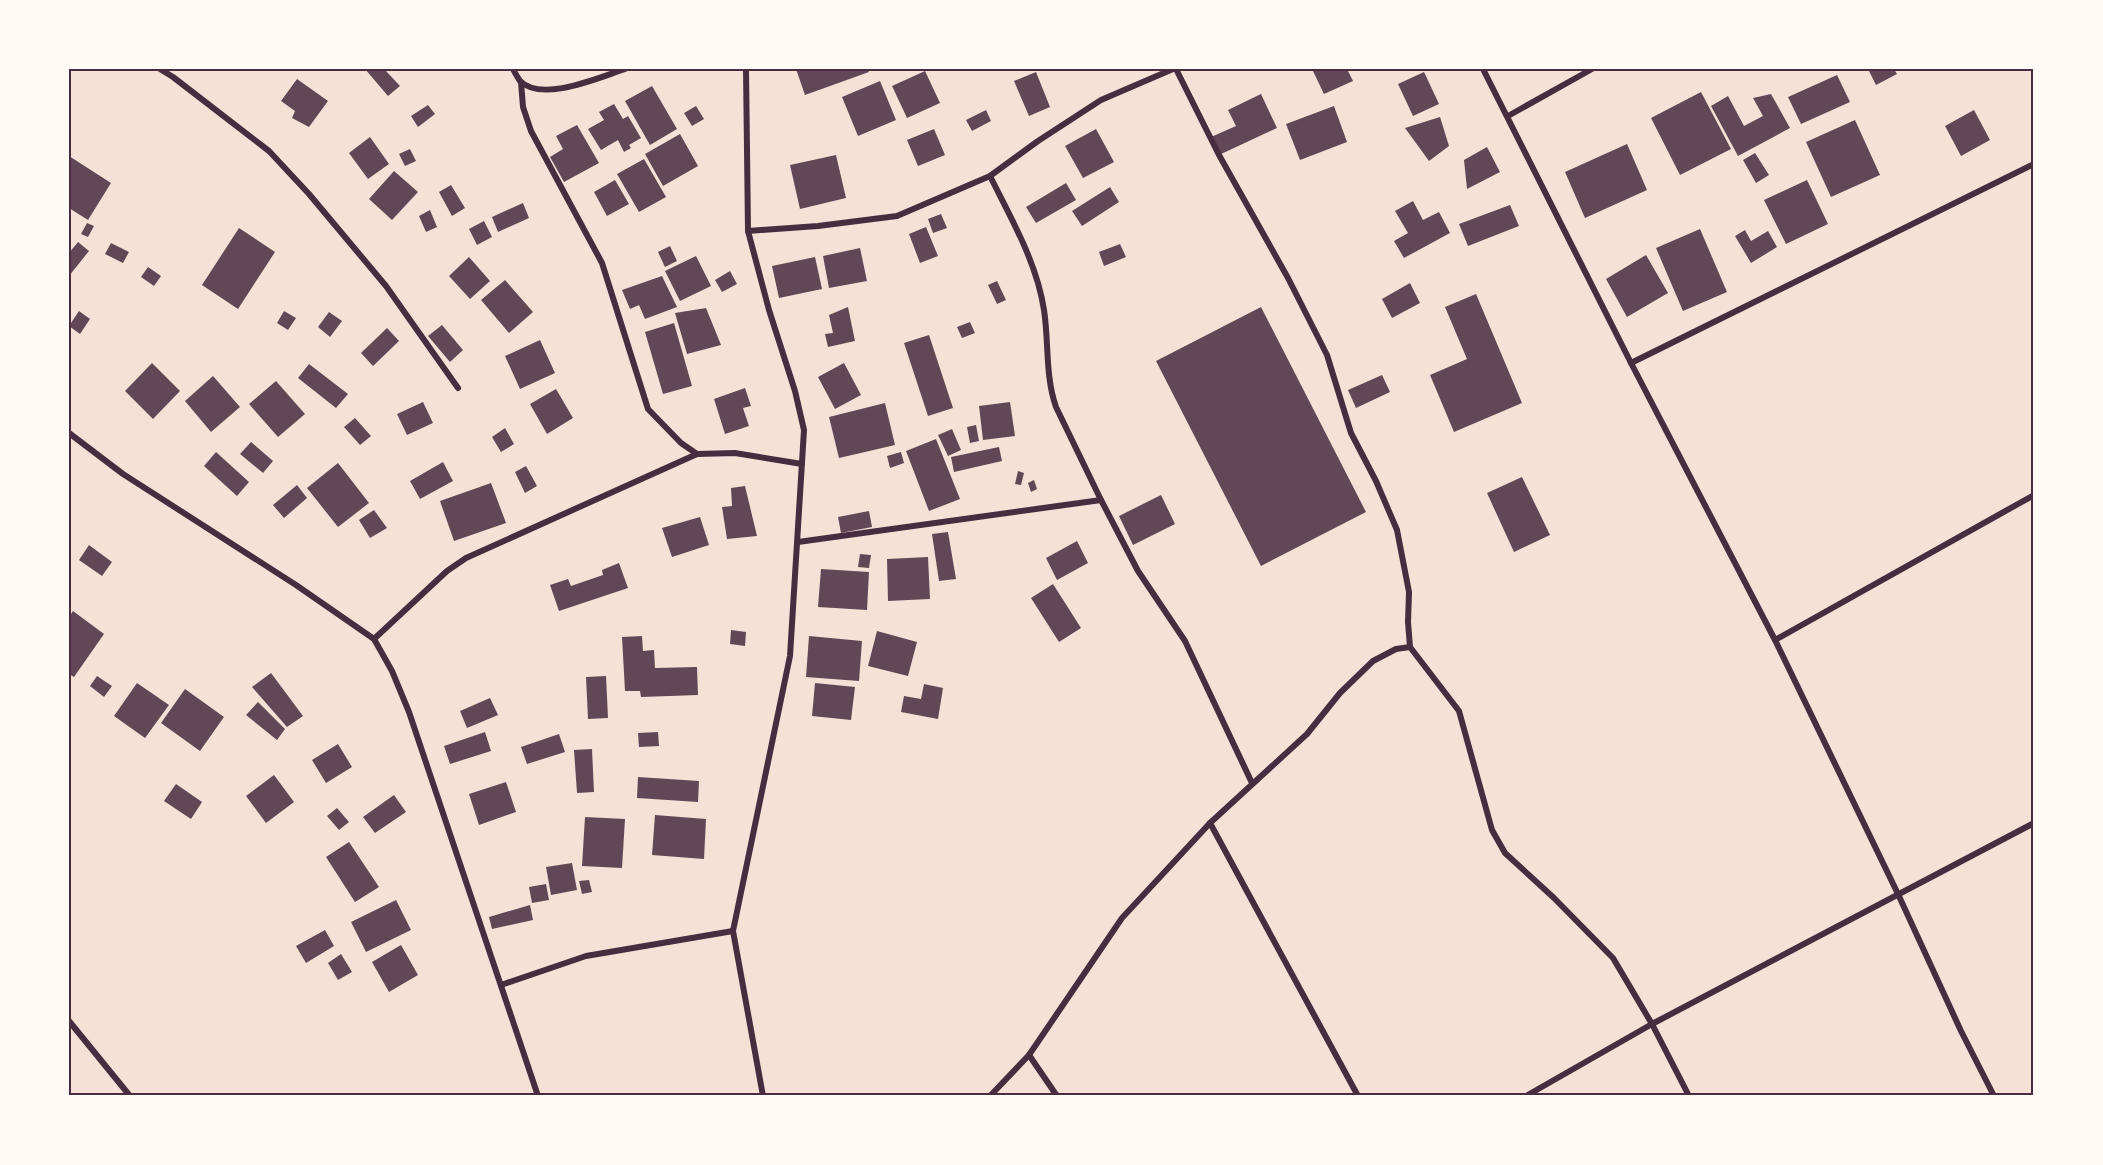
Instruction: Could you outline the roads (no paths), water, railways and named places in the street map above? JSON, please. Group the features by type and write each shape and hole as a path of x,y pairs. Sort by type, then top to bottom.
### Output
{"street":[{"path":"160,69 269,151 285,168 386,286 459,388"},
{"path":"513,69 521,82 523,107 531,131 602,262 648,409 681,443 697,454"},
{"path":"521,82 535,89 550,90 579,84 625,69"},
{"path":"746,69 748,231 769,310 795,391 804,430 790,656 733,931 763,1096"},
{"path":"748,231 818,226 897,216 990,176 1101,100 1175,69 1288,278 1327,356 1351,433 1376,481 1397,530 1409,592 1410,647 1459,711 1492,830 1505,853 1554,898 1613,958 1652,1024 1689,1096"},
{"path":"1482,69 1775,640 1994,1096"},
{"path":"1508,116 1592,69"},
{"path":"1631,363 2034,164"},
{"path":"990,176 1016,229 1036,278 1044,310 1050,392 1056,407 1138,571 1185,641 1251,783"},
{"path":"69,433 123,474 296,585 374,639 392,671 410,712 538,1096"},
{"path":"374,639 447,571 466,558 697,454 735,453 802,464"},
{"path":"1775,640 2034,495"},
{"path":"798,542 1101,500"},
{"path":"990,1096 1029,1055 1122,918 1210,823 1307,734 1340,693 1373,661 1396,649 1410,647"},
{"path":"1210,823 1358,1096"},
{"path":"1526,1096 1652,1024 2034,823"},
{"path":"501,984 586,956 733,931"},
{"path":"69,1021 130,1096"},
{"path":"1029,1055 1057,1096"}]}
